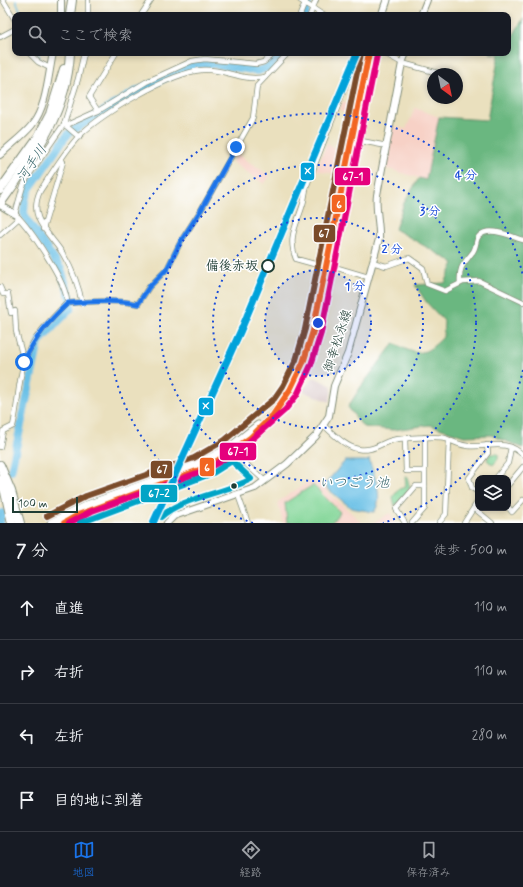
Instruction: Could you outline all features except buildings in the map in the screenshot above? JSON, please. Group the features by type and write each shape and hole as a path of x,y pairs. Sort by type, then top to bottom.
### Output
{"highway":[{"path":"72,12 73,0"},
{"path":"0,190 38,137 50,114 57,97 65,56"},
{"path":"0,204 45,137 61,105 67,81 70,56"},
{"path":"0,465 13,497 20,523"},
{"path":"0,480 5,492 12,523"}],"main road":[{"path":"61,0 61,12"},
{"path":"383,12 387,0"},
{"path":"422,12 427,0"},
{"path":"0,155 32,125 39,113 47,88 52,56"},
{"path":"64,523 78,515 210,466 232,448 260,429 273,415 290,390 303,362 313,331 368,56"},
{"name":"御幸松永線","path":"167,523 174,516 184,511 238,495 265,481 310,444 329,416 334,386 348,353 379,239 379,222 376,208 402,62 405,56"},
{"path":"0,204 17,216"},
{"path":"51,523 89,504 188,468 232,448"}],"street":[{"path":"3,0 12,15"},
{"path":"88,0 88,12"},
{"path":"143,12 151,0"},
{"path":"311,12 316,0"},
{"path":"301,12 304,2 319,12"},
{"path":"0,36 12,31"},
{"path":"32,56 38,62 50,68"},
{"path":"0,235 17,216 23,186 27,178 64,124 83,56"},
{"path":"98,111 89,97 114,56"},
{"path":"64,124 69,124 98,111 146,82 192,61 205,58 256,64 264,62 271,56"},
{"path":"0,447 2,430 13,426 24,362 32,346 48,322 68,303 109,300 138,304 149,287 166,271 253,118 257,86 281,63 286,56"},
{"path":"359,56 353,67 307,185 303,204 294,228 291,248 296,260 325,268 331,266 368,277"},
{"path":"390,56 402,62 427,70"},
{"path":"80,303 76,282 63,255 38,220 37,198 78,136 133,98 152,87 188,73 213,69 254,79 265,77"},
{"path":"64,124 78,136"},
{"path":"351,139 387,146"},
{"path":"44,229 65,154"},
{"path":"17,216 50,263 68,296 68,303"},
{"path":"460,283 460,268 477,247 477,238 480,235 491,232 523,240"},
{"path":"372,262 386,266 409,258 423,268 427,284 434,288 445,291 460,283 479,281 523,302"},
{"path":"0,286 3,294 8,294 12,313 15,311 16,331 24,362"},
{"path":"323,425 346,444 356,449 365,450 375,448 394,439 425,437 444,438 460,445 475,447 497,443 511,447 523,455"},
{"path":"412,523 425,508 425,437"},
{"path":"405,439 406,471 425,471"},
{"path":"439,523 446,514 448,440"},
{"path":"475,490 472,488 469,478 488,453 487,445"},
{"path":"498,475 508,463 511,447"},
{"path":"232,448 265,481"},
{"path":"511,481 523,467"},
{"path":"405,523 396,509 416,486 425,486"},
{"path":"238,495 248,523"},
{"path":"511,511 512,512 523,500"},
{"path":"464,523 474,508 492,523"}],"shaded area":[{"path":"362,56 365,56 358,83 352,78"},
{"path":"343,101 354,109 352,119 339,110"},
{"path":"415,108 439,117 426,180 385,168 392,126 406,129"},
{"path":"327,143 344,154 340,175 316,170"},
{"path":"237,154 270,176 264,184 232,162"},
{"path":"342,205 354,209 337,237 335,236"},
{"path":"314,377 332,386 330,402 302,391"},
{"path":"308,482 321,484 334,499 335,498 362,523 283,523 278,502"},
{"path":"390,513 395,523 373,523 380,519"}],"green space":[{"path":"523,19 523,448 491,435 464,436 430,425 393,430 363,427 348,407 360,388 394,343 409,350 420,352 431,348 443,337 444,321 427,303 415,285 445,283 454,263 395,229 404,203 419,178 426,180 439,117 487,120 499,56 511,56 511,39"},
{"path":"490,454 498,454 498,459 493,465 487,460"},
{"path":"405,477 407,477 410,488 395,506 393,497 399,489 406,487"},
{"path":"313,485 340,512 331,523 287,523 285,503"}],"water":[{"name":"いつごう池","path":"369,459 378,493 377,506 374,512 351,508 328,489 325,484 345,461 368,461"}],"waterway":[{"path":"16,0 21,12"},
{"name":"河手川","path":"306,12 309,0"},
{"name":"河手川","path":"11,471 39,342 71,308 70,297 61,269 28,222 24,213 25,199 30,188 70,132 135,92 195,64 215,64 258,71 269,67 281,56"},
{"name":"河手川","path":"0,523 2,513"}],"transit line":[{"name":"X","path":"153,523 241,330 356,56"},
{"name":"67","path":"47,516 86,496 194,458 225,440 274,399 283,386 296,360 305,329 360,56"},
{"name":"6","path":"64,523 78,515 210,466 250,438 273,415 290,390 303,363 313,331 368,56"},
{"name":"67-1","path":"69,523 92,511 200,472 235,454 285,410 297,395 311,365 321,333 377,56"},
{"name":"67-2","path":"80,523 213,473 232,461 251,479 241,484 191,500 169,510 161,517"}],"place":[{"name":"備後赤坂","path":"268,266"}],"route":[{"path":"24,362 32,346 48,322 68,303 82,304 109,300 138,304 149,287 156,282 167,269 181,241 201,210 236,147"}]}
